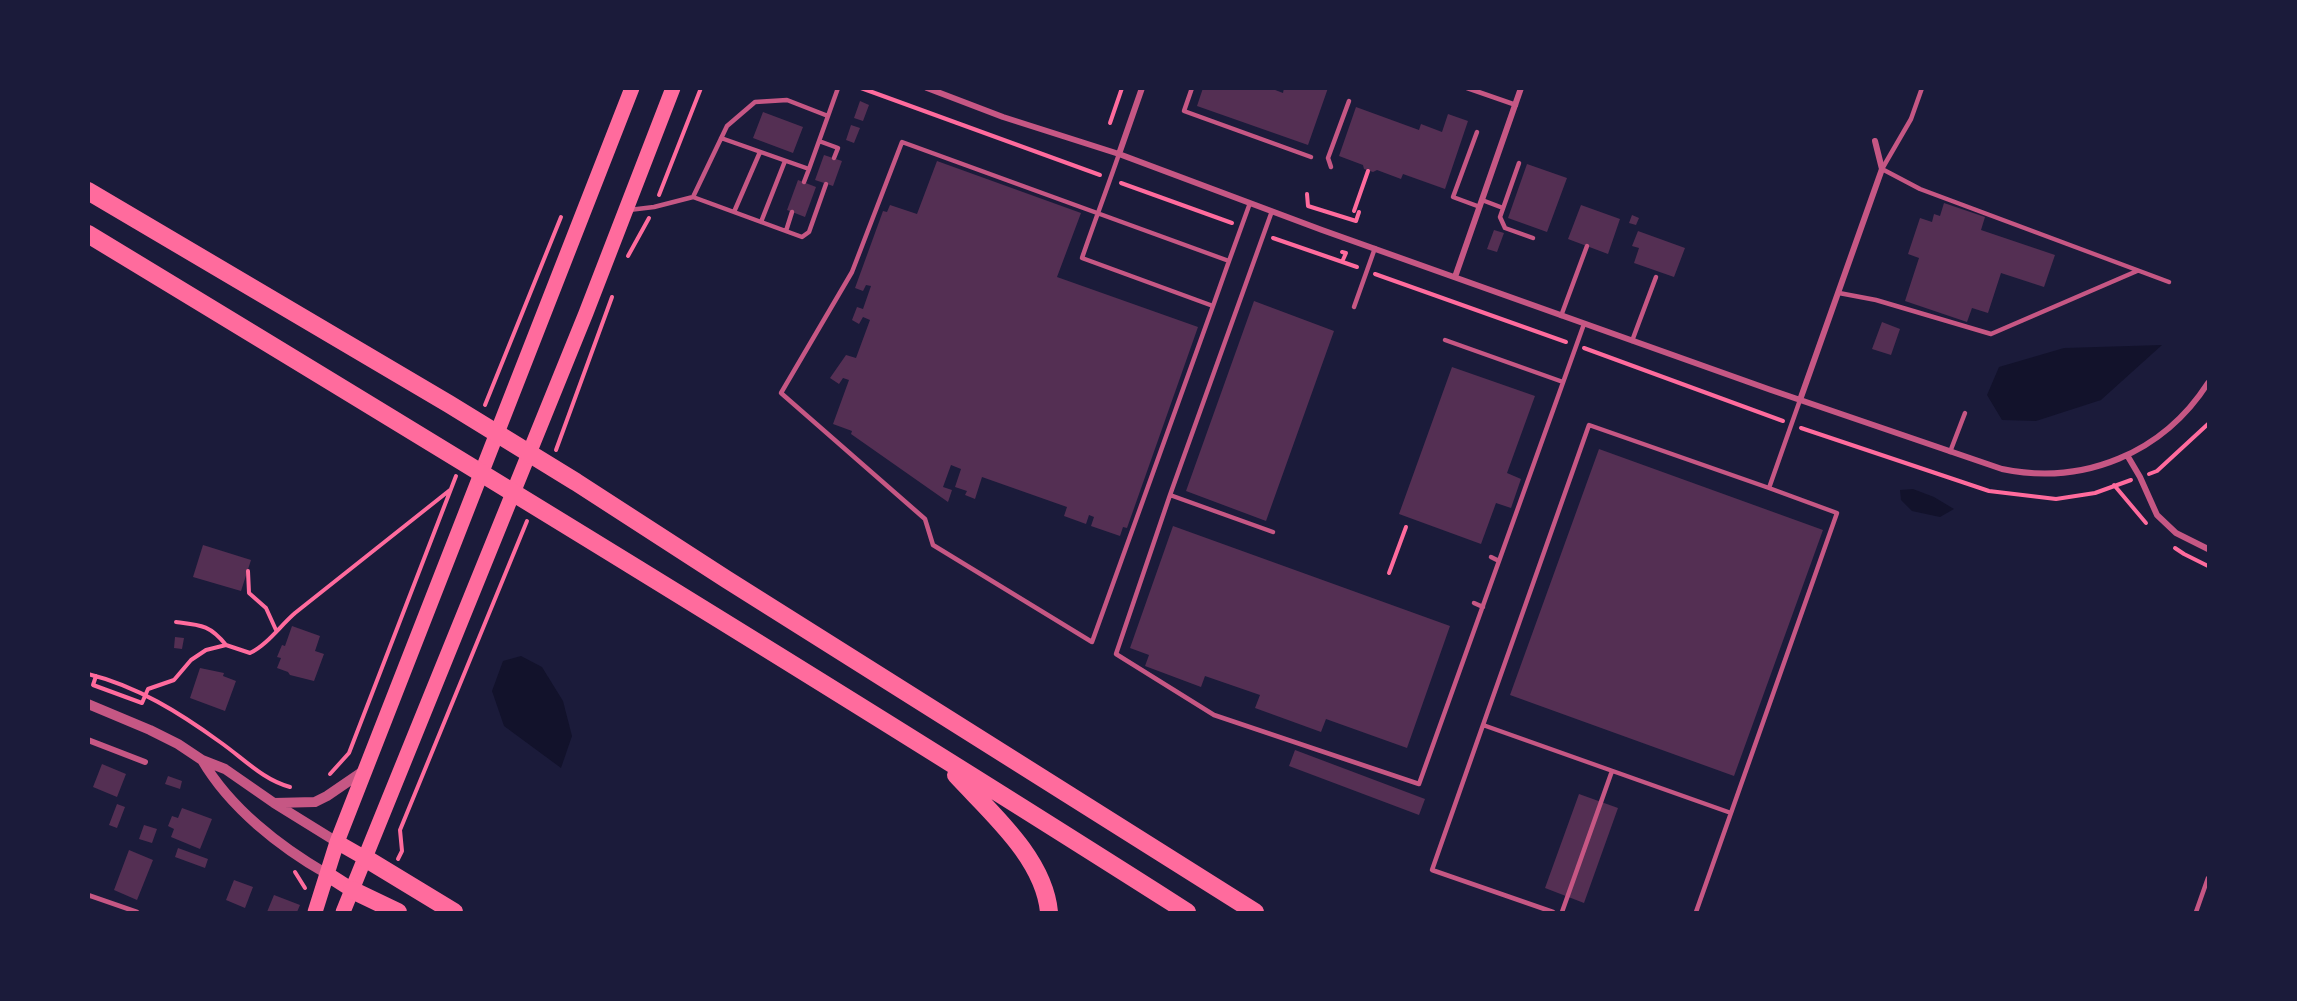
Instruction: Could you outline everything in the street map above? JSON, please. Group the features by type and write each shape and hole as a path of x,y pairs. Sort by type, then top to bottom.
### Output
{"highway":[{"path":"88,191 449,404 576,482 1255,912"},
{"path":"88,234 561,521 1187,912"},
{"path":"941,758 1018,840 1036,871 1049,912"},
{"path":"365,858 454,912"},
{"path":"352,890 398,912"}],"main road":[{"path":"315,912 365,770 632,88"},
{"path":"343,912 459,629 673,88"},
{"path":"338,842 365,858"},
{"path":"327,874 352,890"}],"street":[{"path":"927,88 1003,117 1119,154 1272,212 1561,316 2002,470 2046,475 2091,469 2127,455 2159,436 2183,416 2208,382"},
{"path":"1119,154 1142,88"},
{"path":"1455,277 1521,88"},
{"path":"1800,400 1882,169 1875,141"},
{"path":"2127,455 2140,477 2157,516 2176,533 2208,549"},
{"path":"88,704 150,730 178,744 202,760 225,769 274,803 338,842"},
{"path":"88,740 145,762"},
{"path":"202,760 214,781 255,822 293,854 327,874"},
{"path":"274,803 315,802 365,770"}],"lane":[{"path":"804,182 838,88"},
{"path":"1192,88 1184,111 1311,157"},
{"path":"1467,88 1516,105"},
{"path":"1922,88 1911,119 1882,169 1920,189 2169,282"},
{"path":"693,197 727,126 755,102 787,100 828,116"},
{"path":"1331,167 1329,158 1348,101"},
{"path":"1477,132 1453,198 1503,208"},
{"path":"721,138 808,169"},
{"path":"819,141 838,148 834,158"},
{"path":"1229,261 902,142 852,272 781,393 926,519 933,545 1092,642 1250,203"},
{"path":"734,212 760,152"},
{"path":"1119,154 1082,258 1213,306"},
{"path":"761,222 785,161"},
{"path":"1520,163 1500,217 1505,228 1533,238"},
{"path":"626,210 654,207 693,197 802,237 809,232 826,184"},
{"path":"786,231 792,212"},
{"path":"1272,212 1170,495 1116,654 1214,715 1419,784 1584,324"},
{"path":"1561,316 1587,246"},
{"path":"1354,307 1375,248"},
{"path":"1839,293 1876,300 1991,334 2137,271"},
{"path":"1632,340 1656,277"},
{"path":"1445,340 1563,382"},
{"path":"1769,488 1800,400"},
{"path":"1950,453 1965,412"},
{"path":"1553,912 1432,870 1589,425 1837,513 1695,912"},
{"path":"1170,495 1273,532"},
{"path":"1491,557 1499,561"},
{"path":"1474,603 1483,607"},
{"path":"1483,725 1731,813"},
{"path":"1562,912 1612,771"},
{"path":"2196,912 2208,878"},
{"path":"88,895 137,912"}],"path":[{"path":"861,88 1242,226"},
{"path":"1110,123 1122,88"},
{"path":"1306,194 1308,206 1356,221 1356,212 1368,171"},
{"path":"1263,235 1296,243 1342,262 1791,424 1989,492 2056,499 2095,493 2114,485"},
{"path":"1336,250 1346,253 1342,262"},
{"path":"2174,455 2208,424"},
{"path":"176,622 204,625 217,634 226,645 250,653 262,647 276,630 451,490"},
{"path":"1389,573 1406,527"},
{"path":"248,571 249,593 266,608 276,630"},
{"path":"96,676 93,684 142,703 148,689 174,680 197,655 226,645"},
{"path":"88,674 145,695 208,733 267,778 291,787"},
{"path":"295,873 305,890"}],"shaded area":[{"path":"2162,345 2101,400 2036,421 2002,420 1987,395 1999,367 2064,348"},
{"path":"1913,489 1934,497 1954,509 1940,517 1912,511 1901,500 1900,490"},
{"path":"521,656 542,667 563,701 572,736 561,768 504,726 492,691 503,661"}],"building":[{"path":"1203,88 1270,88 1283,93 1284,88 1328,88 1308,145 1197,106"},
{"path":"860,101 869,105 863,121 854,118"},
{"path":"1356,107 1419,130 1421,124 1442,132 1448,114 1468,121 1445,189 1403,174 1401,179 1377,170 1373,172 1364,169 1363,165 1339,156"},
{"path":"763,112 803,127 793,153 753,138"},
{"path":"851,125 860,128 854,143 846,140"},
{"path":"824,155 842,161 833,186 815,180"},
{"path":"937,161 1081,213 1057,277 1198,327 1127,528 1123,527 1120,536 1091,526 1094,517 1089,515 1086,524 1064,516 1067,507 982,477 975,499 965,495 967,491 955,487 961,469 951,465 943,487 952,490 948,502 851,434 852,431 833,424 849,380 843,378 839,384 830,378 846,355 856,358 870,320 863,317 859,324 852,320 857,307 863,309 871,286 866,285 863,291 855,288 883,211 887,212 890,205 917,214"},
{"path":"1527,164 1567,178 1547,232 1508,218"},
{"path":"798,180 816,187 805,217 787,210"},
{"path":"1944,203 1985,217 1981,230 2055,255 2044,287 2001,273 1988,313 1972,308 1967,322 1905,301 1919,258 1908,254 1920,218 1932,222 1934,214 1940,216"},
{"path":"1581,205 1620,219 1608,254 1568,239"},
{"path":"1632,215 1639,218 1636,225 1629,223"},
{"path":"1494,230 1504,233 1497,252 1487,249"},
{"path":"1638,231 1685,248 1674,277 1634,263 1639,248 1632,246"},
{"path":"1254,301 1334,331 1266,521 1186,491"},
{"path":"1882,322 1900,329 1891,355 1872,349"},
{"path":"1452,367 1535,396 1507,473 1521,479 1511,508 1496,503 1481,544 1399,514"},
{"path":"1599,449 1823,530 1734,776 1510,695"},
{"path":"1173,526 1450,626 1407,748 1326,719 1321,732 1255,708 1260,695 1205,676 1201,687 1145,666 1149,655 1130,648"},
{"path":"203,545 251,560 241,591 193,577"},
{"path":"292,626 320,636 315,651 324,654 314,681 290,675 277,668 281,658 277,657 282,645 285,646"},
{"path":"175,637 184,638 182,649 174,648"},
{"path":"200,668 224,673 223,676 236,681 225,711 190,698"},
{"path":"1295,750 1425,799 1419,815 1289,766"},
{"path":"102,764 126,774 117,797 93,787"},
{"path":"168,776 182,781 180,789 165,784"},
{"path":"1579,794 1618,808 1584,903 1545,888"},
{"path":"117,804 125,807 117,828 109,825"},
{"path":"182,808 212,819 200,849 171,837 174,829 168,826 172,816 178,818"},
{"path":"144,825 157,829 152,843 139,839"},
{"path":"178,848 208,859 205,868 175,857"},
{"path":"129,850 153,860 137,900 114,890"},
{"path":"234,880 253,887 245,908 226,900"},
{"path":"274,895 300,905 297,912 267,912"}]}
